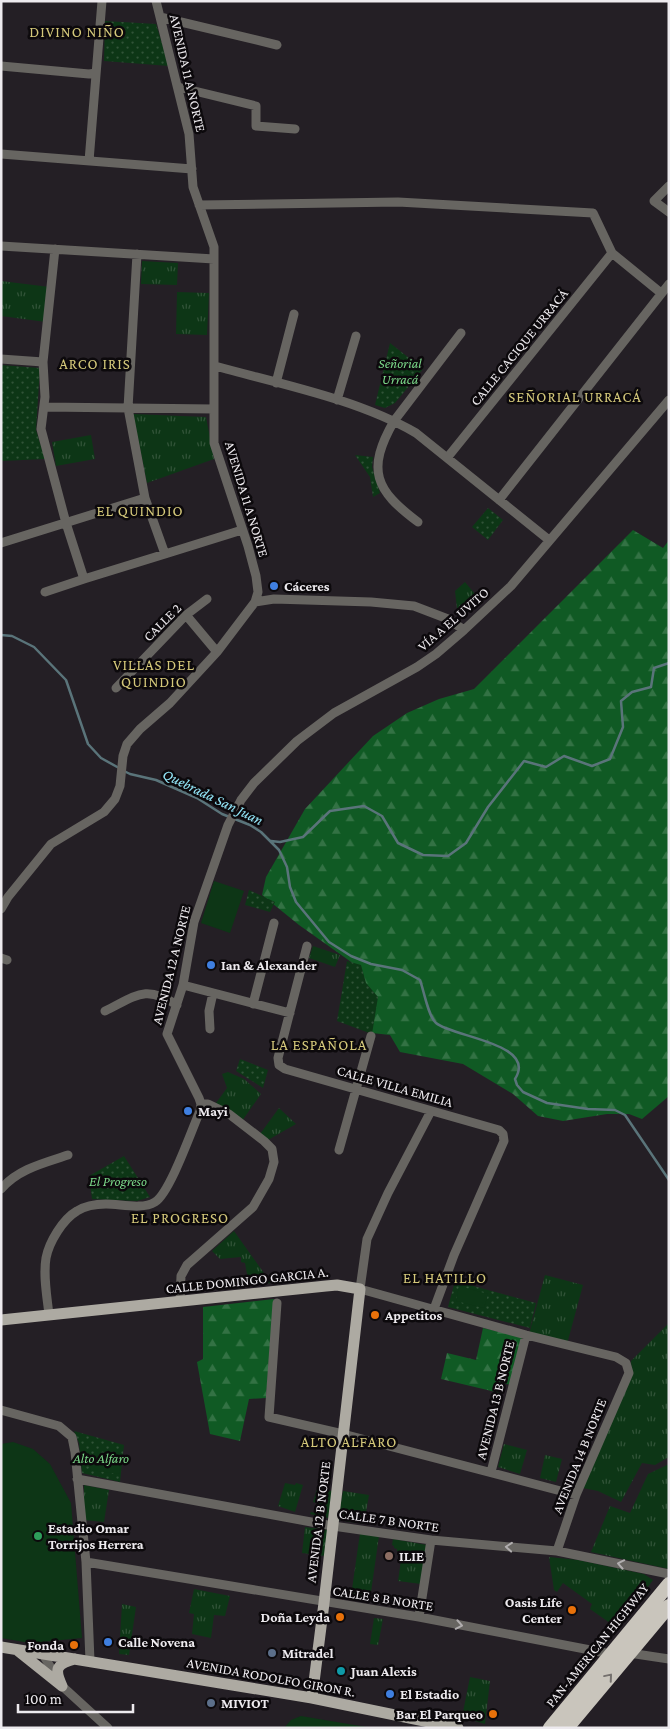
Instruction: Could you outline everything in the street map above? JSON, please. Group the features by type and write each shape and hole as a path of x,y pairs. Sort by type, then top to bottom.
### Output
{"highway":[{"name":"PAN-AMERICAN HIGHWAY","path":"550,1728 669,1584"},
{"path":"611,1654 624,1649 661,1606 669,1600"},
{"name":"PAN-AMERICAN HIGHWAY","path":"567,1728 669,1606"},
{"path":"559,1728 589,1691 598,1670"}],"main road":[{"name":"CALLE DOMINGO GARCIA A.","path":"1,1320 337,1285 360,1289"},
{"name":"AVENIDA 12 B NORTE","path":"312,1698 360,1289"},
{"path":"1,1646 16,1649 62,1686"},
{"name":"AVENIDA RODOLFO GIRON R.","path":"16,1649 312,1698 458,1728"},
{"path":"62,1686 57,1674 58,1669 64,1663 78,1658"}],"street":[{"path":"89,161 102,1"},
{"name":"AVENIDA 11 A NORTE","path":"156,1 189,134 193,187 214,247 214,443 256,576 258,592 255,602"},
{"path":"160,17 277,45"},
{"path":"1,66 89,74 96,73"},
{"path":"178,87 256,106 256,126 295,129"},
{"path":"1,154 192,169"},
{"path":"669,186 654,201 669,212"},
{"path":"199,205 398,202 593,212 612,253 661,293"},
{"path":"1,246 214,259"},
{"path":"55,249 43,362 45,398 41,429 66,523 84,579"},
{"name":"CALLE CACIQUE URRACÁ","path":"448,458 612,253"},
{"path":"137,254 128,408 145,498 165,554"},
{"path":"499,500 669,284"},
{"path":"276,383 294,314"},
{"path":"418,522 399,508 384,490 376,466 387,434 394,421 461,333"},
{"path":"338,400 356,336"},
{"path":"1,359 43,362"},
{"path":"215,366 338,400 394,421 416,433 550,540"},
{"name":"VÍA A EL UVITO","path":"228,825 241,800 254,783 297,741 334,713 427,660 464,630 511,586 669,400"},
{"path":"44,406 214,409"},
{"path":"1,543 145,498"},
{"path":"45,592 242,530"},
{"name":"CALLE 2","path":"116,688 186,615 207,599"},
{"path":"1,909 8,897 51,844 104,812 115,799 120,786 123,756 127,744 140,729 170,704 217,652 255,602 274,599 371,602 414,606 448,619 464,630"},
{"path":"186,615 217,652"},
{"name":"AVENIDA 12 A NORTE","path":"201,1104 167,1034 183,985 194,922 228,825"},
{"path":"253,1004 274,923"},
{"path":"183,985 290,1013 306,946"},
{"path":"105,1011 143,993 164,997 177,1005"},
{"path":"210,1029 209,1011 213,993"},
{"name":"CALLE VILLA EMILIA","path":"290,1013 278,1058 279,1065 285,1069 499,1130 503,1134 504,1141 468,1221 434,1310"},
{"path":"339,1150 371,1036"},
{"path":"49,1315 46,1257 52,1242 68,1218 77,1210 90,1206 106,1204 136,1206 156,1202 167,1188 201,1104 208,1104 229,1114 264,1141 272,1149 274,1162 269,1179 253,1208 187,1265 182,1276 180,1302"},
{"path":"360,1289 367,1239 388,1193 431,1111"},
{"path":"1,1189 9,1180 34,1166 68,1156"},
{"name":"CALLE DOMINGO GARCIA A.","path":"360,1289 526,1335 616,1357 626,1364 629,1373"},
{"path":"277,1303 269,1417 343,1434 576,1494"},
{"name":"AVENIDA 13 B NORTE","path":"491,1472 526,1335"},
{"name":"AVENIDA 14 B NORTE","path":"557,1551 576,1494 629,1373"},
{"path":"1,1410 59,1426 72,1437 86,1562 90,1661"},
{"name":"CALLE 7 B NORTE","path":"77,1479 333,1526 430,1540 557,1551 669,1574"},
{"path":"419,1617 430,1540"},
{"name":"CALLE 8 B NORTE","path":"86,1562 324,1603 419,1617 611,1654"},
{"path":"586,1650 597,1659 598,1670"},
{"path":"42,1653 62,1686 108,1728"},
{"path":"629,1653 669,1659"}],"green space":[{"path":"105,21 156,24 169,66 104,61"},
{"path":"142,261 178,263 177,285 141,284"},
{"path":"1,281 50,287 46,322 1,316"},
{"path":"177,292 209,293 207,335 176,334"},
{"name":"Señorial Urracá","path":"390,343 423,369 395,403 385,408 375,405"},
{"path":"1,365 40,368 36,430 45,459 1,461"},
{"path":"133,414 206,417 214,459 147,483"},
{"path":"91,435 95,459 56,466 52,442"},
{"path":"355,455 373,457 372,467 380,493 373,497 370,477"},
{"path":"488,508 503,520 488,540 472,527"},
{"path":"633,530 663,548 669,540 669,1096 642,1119 629,1114 607,1114 563,1121 538,1116 513,1094 463,1064 400,1052 390,1035 372,1033 354,964 299,925 262,895 266,877 305,809 373,736 407,713 439,699 474,689"},
{"path":"465,582 480,600 465,615 458,617 455,591"},
{"path":"214,881 244,891 230,933 201,923"},
{"path":"249,890 275,902 270,912 245,905"},
{"path":"313,946 340,955 335,967 309,958"},
{"path":"347,961 361,965 366,983 378,997 372,1034 337,1021"},
{"name":"LA ESPAÑOLA","path":"240,1059 268,1070 263,1088 236,1071"},
{"path":"228,1072 244,1079 261,1094 242,1121 216,1103 227,1088 222,1074"},
{"path":"279,1108 296,1124 268,1140 260,1134"},
{"name":"El Progreso","path":"124,1156 150,1197 137,1201 92,1199 89,1176"},
{"path":"234,1231 271,1283 249,1285 245,1263 241,1262 241,1257 220,1259 212,1251"},
{"path":"545,1275 583,1285 567,1344 529,1334"},
{"name":"EL HATILLO","path":"455,1281 536,1303 530,1328 448,1307"},
{"path":"459,1286 488,1294 484,1308 456,1301"},
{"path":"274,1299 266,1398 249,1399 240,1441 210,1434 197,1362 203,1359 203,1307"},
{"path":"669,1323 669,1457 655,1465 642,1463 621,1502 598,1491 583,1488 632,1374 631,1361"},
{"path":"483,1328 522,1337 511,1385 503,1383 500,1393 441,1379 447,1353 476,1360"},
{"name":"Alto Alfaro","path":"74,1431 124,1445 120,1482 82,1473 79,1443"},
{"name":"Estadio Omar Torrijos Herrera","path":"13,1442 33,1449 50,1464 71,1503 82,1638 30,1643 1,1638 1,1444"},
{"path":"504,1444 527,1450 520,1474 498,1467"},
{"path":"92,1455 121,1459 119,1474 90,1470"},
{"path":"545,1455 562,1459 556,1482 540,1478"},
{"path":"669,1464 669,1569 591,1552 610,1506 630,1513 648,1474"},
{"path":"285,1483 303,1485 295,1512 278,1506"},
{"path":"84,1485 109,1490 104,1522 84,1520"},
{"path":"317,1489 333,1491 328,1518 310,1514 311,1512 315,1513 317,1503 313,1502"},
{"path":"343,1491 369,1495 364,1524 338,1520"},
{"path":"305,1527 328,1530 325,1556 302,1553"},
{"path":"360,1533 379,1536 370,1599 351,1596"},
{"path":"393,1539 427,1545 421,1584 398,1581 402,1553 397,1551 392,1545"},
{"path":"549,1557 578,1560 644,1574 653,1580 617,1628 590,1609 592,1604 563,1583 557,1592 554,1590"},
{"path":"194,1589 230,1596 225,1616 214,1615 211,1638 192,1634 194,1614 189,1613"},
{"path":"122,1604 136,1607 129,1655 119,1654"},
{"path":"374,1618 383,1619 378,1645 370,1644"},
{"path":"470,1677 490,1681 485,1724 462,1717"},
{"path":"301,1716 372,1728 284,1728 291,1720"}],"waterway":[{"name":"Quebrada San Juan","path":"1,635 12,636 34,647 66,680 88,744 101,758 119,768"},
{"path":"271,841 280,842 303,837 330,811 364,806 382,816 398,843 423,855 448,856 466,843 488,807 524,761 546,767 564,756 592,766 610,759 623,727 621,701 632,692 651,687 654,668 669,663"},
{"name":"Quebrada San Juan","path":"124,771 156,780 197,798 222,814 250,825 261,832 279,850 287,867 290,887 296,902 329,942 351,956 371,964 402,970 420,980 428,1009 436,1023 504,1049 515,1057 519,1067 515,1079 523,1092 547,1103 588,1109 615,1110 625,1115 669,1180"}],"place":[{"name":"Cáceres","path":"274,586"},
{"name":"Ian & Alexander","path":"211,965"},
{"name":"Mayi","path":"188,1111"},
{"name":"Appetitos","path":"375,1315"},
{"name":"Estadio Omar Torrijos Herrera","path":"38,1536"},
{"name":"ILIE","path":"389,1556"},
{"name":"Oasis Life Center","path":"572,1610"},
{"name":"Doña Leyda","path":"340,1617"},
{"name":"Calle Novena","path":"108,1642"},
{"name":"Fonda","path":"74,1645"},
{"name":"Mitradel","path":"272,1653"},
{"name":"Juan Alexis","path":"341,1671"},
{"name":"El Estadio","path":"390,1694"},
{"name":"MIVIOT","path":"211,1703"},
{"name":"Bar El Parqueo","path":"493,1714"}],"district":[{"name":"DIVINO NIÑO","path":"77,32"},
{"name":"ARCO IRIS","path":"95,364"},
{"name":"SEÑORIAL URRACÁ","path":"575,397"},
{"name":"EL QUINDIO","path":"140,511"},
{"name":"VILLAS DEL QUINDIO","path":"154,674"},
{"name":"LA ESPAÑOLA","path":"319,1045"},
{"name":"EL PROGRESO","path":"180,1218"},
{"name":"EL HATILLO","path":"445,1278"},
{"name":"ALTO ALFARO","path":"349,1442"}]}
